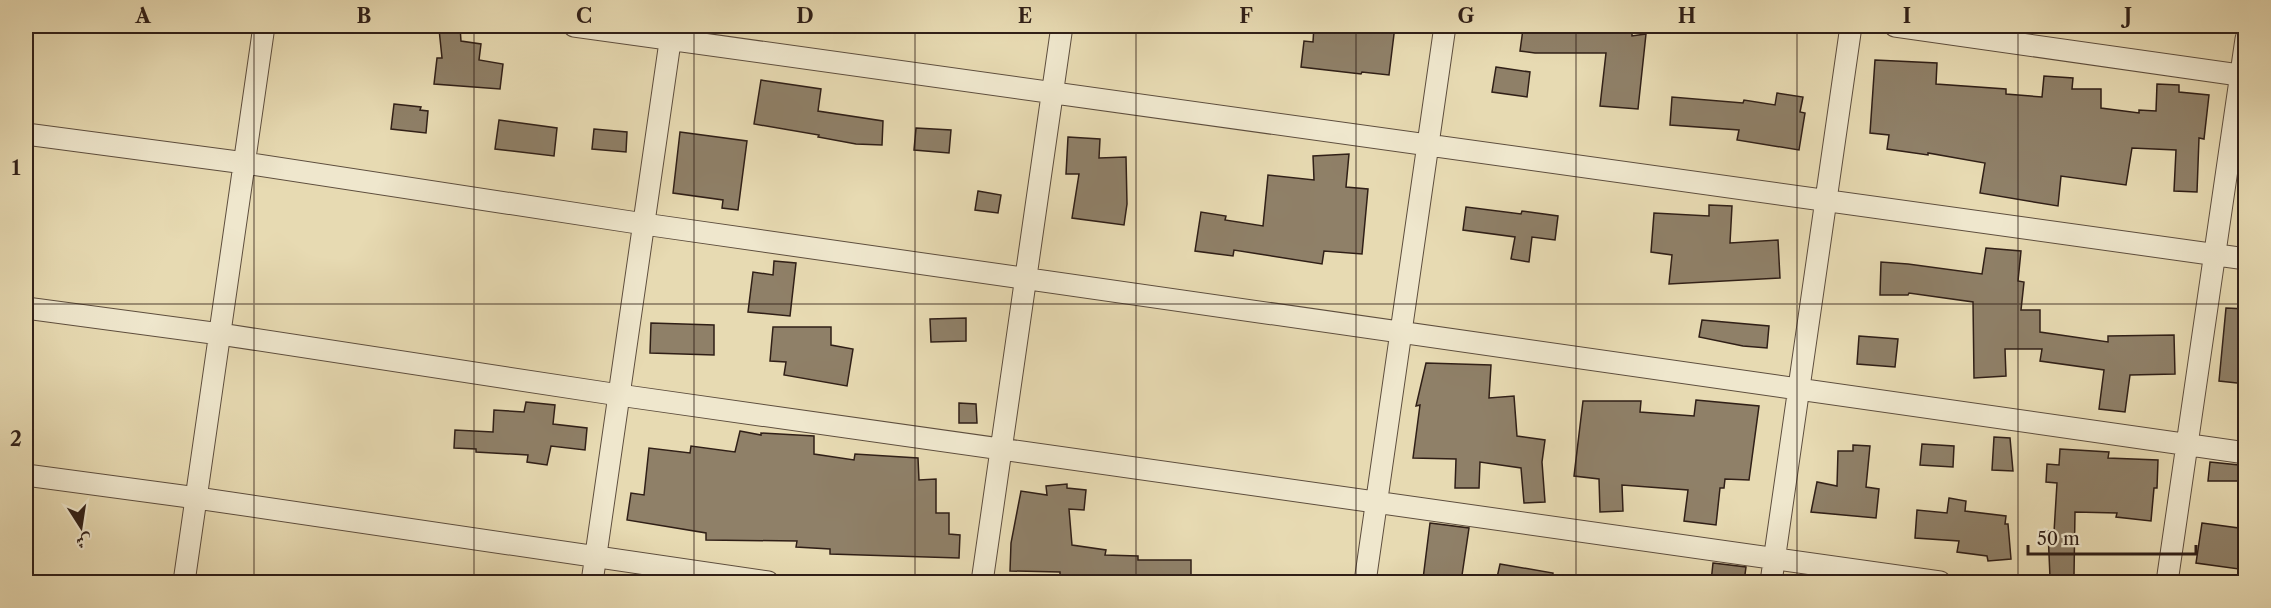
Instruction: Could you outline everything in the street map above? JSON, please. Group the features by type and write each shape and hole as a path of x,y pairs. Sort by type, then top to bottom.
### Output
{"street":[{"path":"184,582 264,26"},
{"path":"574,26 671,33 1052,93 2246,259"},
{"path":"982,582 1062,26"},
{"path":"1365,582 1445,26"},
{"path":"1771,582 1851,26"},
{"path":"1895,26 2243,76"},
{"path":"592,582 671,33"},
{"path":"2167,582 2214,255 2243,76 2246,39"},
{"path":"26,134 245,163 644,225 2246,453"},
{"path":"26,308 220,334 620,395 1941,582"},
{"path":"26,475 768,582"}],"building":[{"path":"1314,26 1395,26 1389,75 1301,67 1304,41 1313,42"},
{"path":"460,27 461,41 481,44 479,60 503,64 500,89 434,84 437,58 442,58 439,29"},
{"path":"1523,29 1632,30 1632,36 1646,34 1638,109 1600,106 1606,53 1520,51"},
{"path":"1875,60 1937,63 1936,84 2006,89 2006,94 2042,97 2044,76 2073,78 2072,89 2101,89 2101,108 2139,113 2139,110 2156,111 2157,84 2179,85 2179,92 2209,95 2204,139 2199,138 2197,192 2174,191 2176,150 2132,148 2126,185 2061,176 2058,206 1980,193 1985,163 1928,153 1928,155 1887,149 1889,135 1870,133"},
{"path":"1496,67 1530,72 1527,97 1492,92"},
{"path":"761,80 821,89 818,111 883,121 882,145 856,144 754,124"},
{"path":"1777,93 1803,97 1800,112 1805,113 1799,150 1737,140 1739,130 1670,125 1672,97 1743,103 1744,100 1775,105"},
{"path":"394,104 421,107 420,110 428,111 426,133 391,129"},
{"path":"499,120 557,128 554,156 495,149"},
{"path":"916,128 951,130 949,153 914,150"},
{"path":"594,129 627,132 626,152 592,149"},
{"path":"680,132 747,141 738,210 722,208 723,200 673,193"},
{"path":"1068,137 1100,139 1099,158 1126,157 1127,204 1124,225 1072,218 1079,174 1066,174"},
{"path":"1349,154 1346,187 1368,189 1362,254 1324,251 1322,264 1234,250 1233,256 1195,251 1201,212 1226,216 1225,220 1263,226 1268,175 1314,180 1313,156"},
{"path":"978,191 1001,195 998,213 975,210"},
{"path":"1709,205 1732,206 1730,243 1778,240 1780,278 1669,284 1672,255 1651,252 1654,213 1709,216"},
{"path":"1466,207 1558,216 1555,240 1532,237 1529,262 1511,259 1515,237 1463,230"},
{"path":"1986,248 2021,251 2018,281 2024,282 2021,310 2040,310 2040,332 2108,342 2108,336 2174,335 2175,374 2130,375 2125,412 2099,409 2104,370 2040,361 2042,349 2005,349 2006,376 1974,378 1973,302 1909,293 1908,295 1880,295 1881,262 1982,274"},
{"path":"774,261 796,263 790,316 748,312 753,272 773,275"},
{"path":"2226,308 2246,309 2246,384 2219,381"},
{"path":"966,318 966,341 931,342 930,319"},
{"path":"1702,320 1769,326 1767,348 1743,346 1699,337"},
{"path":"651,323 714,325 714,355 650,353"},
{"path":"773,327 831,327 831,345 853,349 847,386 784,375 786,362 770,361"},
{"path":"1859,336 1898,339 1895,367 1857,364"},
{"path":"1426,363 1491,365 1489,398 1514,396 1517,436 1545,440 1542,462 1545,502 1524,503 1521,468 1480,462 1479,488 1455,488 1456,459 1413,458 1420,405 1416,406"},
{"path":"1696,400 1759,406 1749,480 1725,479 1724,488 1720,488 1716,525 1684,521 1688,490 1622,485 1623,511 1600,512 1599,479 1574,476 1583,401 1641,401 1640,412 1694,416"},
{"path":"526,402 555,405 553,424 587,428 585,450 551,446 547,465 527,462 528,455 476,452 476,449 454,448 455,430 493,432 494,410 524,412"},
{"path":"959,403 976,404 977,423 959,423"},
{"path":"740,431 761,435 761,433 814,436 814,454 854,460 855,454 918,458 919,480 936,479 936,513 949,513 949,534 960,535 959,558 830,554 830,549 796,547 797,541 706,540 706,533 627,520 631,493 644,495 649,448 690,453 691,446 735,452"},
{"path":"1994,437 2010,438 2013,471 1992,470"},
{"path":"1922,444 1954,446 1953,467 1920,465"},
{"path":"1853,445 1870,446 1866,487 1879,489 1876,518 1811,512 1817,482 1837,486 1838,451 1853,451"},
{"path":"2060,449 2109,452 2108,458 2158,460 2157,488 2154,488 2151,521 2116,517 2117,513 2075,512 2074,575 2050,577 2048,531 2054,532 2057,483 2046,482 2047,464 2059,465"},
{"path":"2210,462 2239,465 2239,481 2208,481"},
{"path":"1067,484 1067,488 1086,490 1084,510 1069,509 1072,545 1106,550 1105,555 1138,556 1138,560 1191,560 1191,582 1060,582 1060,572 1010,571 1011,543 1021,491 1047,495 1046,486"},
{"path":"1949,498 1966,501 1965,511 2006,516 2005,524 2008,524 2011,559 1988,561 1987,556 1957,552 1959,541 1915,538 1917,510 1947,513"},
{"path":"1430,523 1469,528 1461,582 1423,579"},
{"path":"2202,523 2246,529 2246,570 2196,563"},
{"path":"1713,563 1746,567 1744,582 1711,582"},
{"path":"1500,564 1553,573 1552,582 1496,582"}]}
